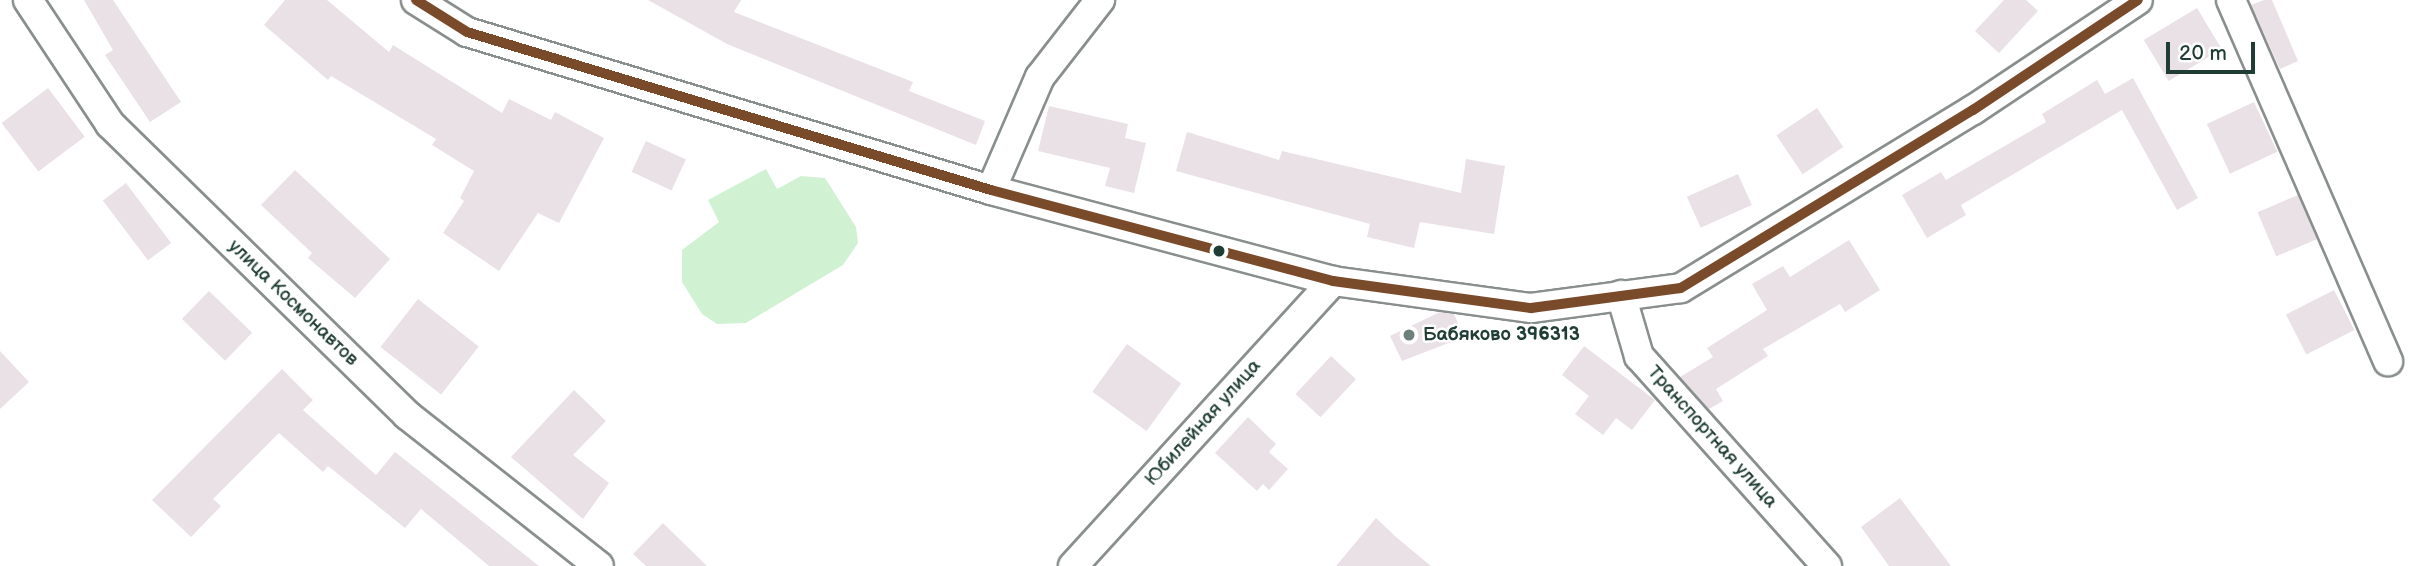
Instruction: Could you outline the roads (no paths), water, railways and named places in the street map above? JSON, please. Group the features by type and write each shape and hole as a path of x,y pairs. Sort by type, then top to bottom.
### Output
{"street":[{"name":"улица Космонавтов","path":"28,0 110,124 407,415 599,566"},
{"path":"416,0 467,32 991,190 1333,281 1531,308 1681,288 1973,110 2138,0"},
{"path":"991,190 1040,77 1100,0"},
{"path":"2231,0 2388,361"},
{"name":"Юбилейная улица","path":"1073,566 1333,281"},
{"name":"Транспортная улица","path":"1621,295 1639,356 1827,566"}],"place":[{"name":"Бабяково 396313","path":"1409,335"}]}
